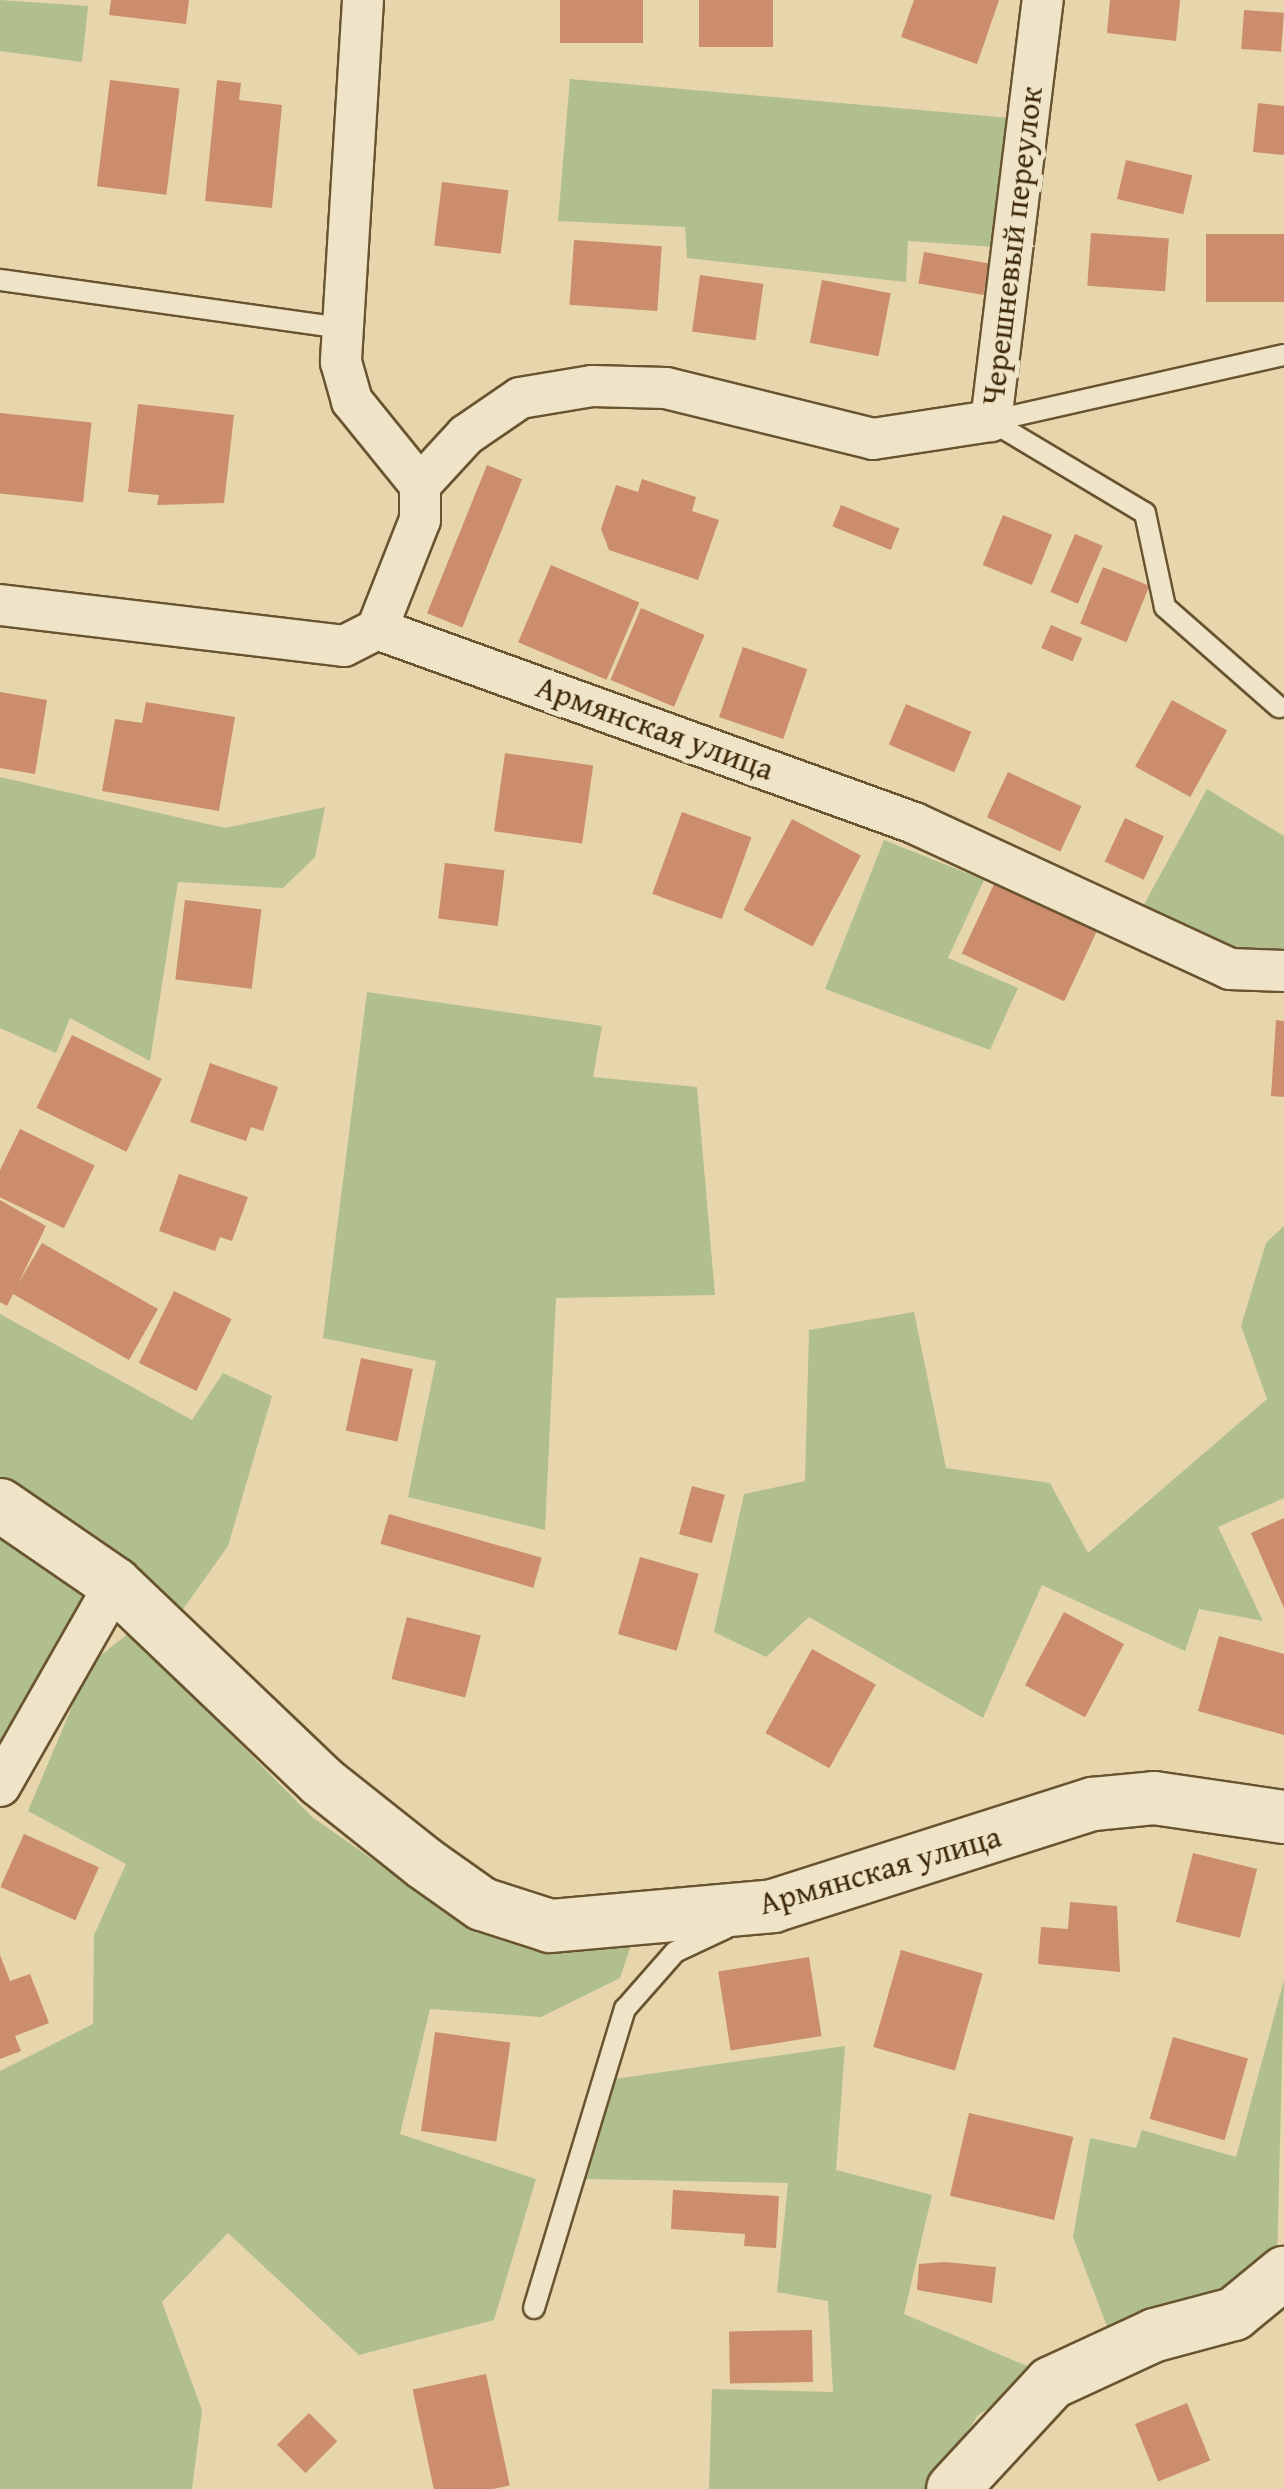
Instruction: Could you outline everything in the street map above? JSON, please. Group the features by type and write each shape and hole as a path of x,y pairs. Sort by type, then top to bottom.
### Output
{"street":[{"path":"0,605 344,646 377,629 420,520 420,485 352,401 342,328 363,0"},
{"name":"Черешневый переулок","path":"420,485 466,435 520,398 592,386 666,388 873,438 991,421 1043,0"},
{"name":"Армянская улица","path":"377,629 914,823 1230,970 1284,971"},
{"name":"Армянская улица","path":"0,1505 115,1584 322,1781 482,1904 550,1926 773,1906 1093,1804 1154,1798 1284,1817"},
{"path":"0,1786 115,1584"},
{"path":"953,2489 1051,2383 1155,2335 1234,2314 1284,2273"}],"lane":[{"path":"0,280 342,328"},
{"path":"991,421 1284,355"},
{"path":"991,421 1146,513 1166,607 1279,707"},
{"path":"534,2308 625,2008 675,1952 773,1906"}],"green space":[{"path":"0,0 88,6 82,62 0,51"},
{"path":"570,79 1010,118 994,247 908,241 906,282 687,258 685,227 558,221"},
{"path":"0,777 225,828 325,807 315,857 283,888 178,882 150,1061 70,1018 56,1053 0,1028"},
{"path":"1207,789 1284,836 1284,962 1244,958 1141,910"},
{"path":"884,840 984,880 948,958 1018,988 990,1050 825,989"},
{"path":"367,992 602,1026 593,1077 697,1087 715,1295 556,1298 545,1530 408,1497 436,1361 323,1338"},
{"path":"1284,1226 1284,1498 1218,1527 1263,1621 1199,1609 1185,1651 1042,1585 983,1718 809,1617 766,1657 714,1632 744,1494 805,1481 809,1330 914,1312 946,1468 1050,1483 1088,1553 1267,1399 1241,1326 1266,1243"},
{"path":"0,1314 192,1420 223,1373 272,1396 228,1546 181,1612 0,1484"},
{"path":"0,1527 101,1591 0,1741"},
{"path":"130,1632 312,1817 472,1929 553,1954 633,1939 620,1978 541,2017 430,2009 400,2134 536,2179 494,2320 359,2355 228,2233 162,2302 202,2410 192,2489 0,2489 0,2071 93,2024 94,1935 126,1864 28,1811 90,1664"},
{"path":"1284,1980 1277,2262 1199,2309 1111,2337 1073,2237 1090,2138 1136,2148 1142,2130 1236,2157"},
{"path":"845,2046 836,2170 932,2195 904,2314 1046,2374 978,2415 931,2489 709,2489 712,2389 833,2392 828,2301 777,2292 788,2183 585,2179 615,2079"}],"building":[{"path":"111,0 189,0 186,24 109,15"},
{"path":"560,0 643,0 643,43 560,43"},
{"path":"699,0 773,0 773,47 699,47"},
{"path":"914,0 999,0 977,64 901,37"},
{"path":"1110,0 1180,0 1176,41 1107,33"},
{"path":"1244,10 1284,13 1281,52 1241,49"},
{"path":"110,80 179,89 166,195 97,186"},
{"path":"217,80 241,83 239,100 282,105 272,208 205,201"},
{"path":"1258,103 1284,106 1284,155 1253,152"},
{"path":"1126,160 1192,175 1183,214 1117,199"},
{"path":"442,182 509,190 501,254 434,246"},
{"path":"1091,233 1169,238 1165,291 1087,286"},
{"path":"1206,234 1284,234 1284,302 1206,302"},
{"path":"574,240 662,246 657,311 569,305"},
{"path":"924,252 989,263 983,295 918,284"},
{"path":"700,275 763,284 755,340 692,331"},
{"path":"822,280 891,293 879,356 810,343"},
{"path":"138,404 234,415 224,503 157,505 159,495 128,492"},
{"path":"0,413 91,423 83,502 0,493"},
{"path":"487,465 522,479 462,628 427,613"},
{"path":"642,479 696,497 692,511 719,520 698,580 609,550 601,529 616,485 638,492"},
{"path":"841,505 899,529 891,550 832,526"},
{"path":"1003,515 1052,535 1032,585 983,565"},
{"path":"1075,534 1103,546 1078,604 1050,592"},
{"path":"551,565 639,603 607,680 518,642"},
{"path":"1103,567 1149,586 1127,642 1080,624"},
{"path":"641,608 705,635 674,707 611,680"},
{"path":"1051,625 1082,638 1073,661 1041,648"},
{"path":"743,647 807,669 783,739 719,717"},
{"path":"0,692 47,700 35,774 0,768"},
{"path":"1172,700 1227,731 1190,797 1135,766"},
{"path":"146,702 235,717 219,811 102,791 115,719 142,723"},
{"path":"906,704 971,732 954,772 889,745"},
{"path":"505,753 593,765 582,844 494,831"},
{"path":"1008,772 1081,806 1060,852 987,817"},
{"path":"682,812 752,837 722,919 652,894"},
{"path":"1125,818 1164,836 1144,880 1105,862"},
{"path":"792,819 861,856 813,947 744,910"},
{"path":"445,863 505,870 498,926 438,919"},
{"path":"996,880 1098,928 1064,1001 962,953"},
{"path":"185,900 261,909 252,989 175,979"},
{"path":"1276,1020 1284,1021 1284,1097 1271,1096"},
{"path":"72,1035 162,1079 126,1152 36,1108"},
{"path":"210,1063 278,1087 263,1131 251,1127 246,1141 190,1122"},
{"path":"20,1129 95,1165 64,1228 0,1197 0,1170"},
{"path":"179,1174 248,1197 232,1241 220,1237 215,1251 159,1231"},
{"path":"0,1200 46,1226 18,1284 42,1243 158,1309 129,1360 13,1294 7,1306 0,1302"},
{"path":"174,1291 232,1319 196,1391 139,1363"},
{"path":"361,1358 413,1369 397,1441 346,1430"},
{"path":"692,1486 725,1495 712,1543 679,1534"},
{"path":"389,1514 542,1558 533,1588 380,1544"},
{"path":"1284,1518 1284,1608 1251,1533"},
{"path":"640,1557 699,1574 677,1651 618,1634"},
{"path":"1064,1612 1124,1644 1085,1717 1025,1685"},
{"path":"407,1617 481,1635 465,1697 392,1679"},
{"path":"1219,1636 1284,1654 1284,1735 1198,1711"},
{"path":"812,1649 876,1684 829,1768 765,1733"},
{"path":"24,1834 99,1867 75,1920 0,1887"},
{"path":"1193,1853 1257,1869 1240,1938 1176,1922"},
{"path":"1070,1902 1117,1906 1120,1972 1038,1964 1041,1927 1068,1929"},
{"path":"901,1950 983,1973 955,2071 873,2047"},
{"path":"0,1955 10,1981 30,1974 49,2023 15,2036 21,2051 0,2059"},
{"path":"809,1957 822,2036 731,2050 718,1971"},
{"path":"435,2032 510,2043 496,2142 421,2131"},
{"path":"1173,2037 1248,2058 1225,2140 1150,2119"},
{"path":"969,2113 1073,2137 1054,2220 950,2196"},
{"path":"673,2190 779,2196 776,2248 744,2246 745,2234 671,2229"},
{"path":"945,2262 996,2267 992,2303 917,2290 919,2264"},
{"path":"812,2330 813,2382 730,2383 729,2331"},
{"path":"486,2374 510,2486 434,2489 413,2390"},
{"path":"1187,2403 1210,2460 1158,2481 1135,2424"},
{"path":"309,2413 337,2441 305,2473 277,2445"}]}
